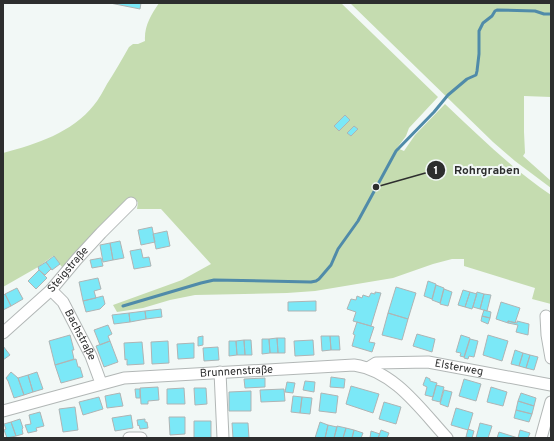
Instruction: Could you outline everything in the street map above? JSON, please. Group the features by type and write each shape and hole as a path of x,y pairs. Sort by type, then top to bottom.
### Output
{"street":[{"name":"Steigstraße","path":"3,333 52,290 80,256 131,203"},
{"name":"Bachstraße","path":"52,290 64,302 91,356 101,384"},
{"path":"546,316 547,335 551,358"},
{"name":"Elsterweg","path":"368,368 376,363 428,362 551,385"},
{"name":"Brunnenstraße","path":"3,411 128,377 350,365 368,368 402,390 447,438"},
{"path":"220,372 223,438"},
{"path":"541,438 551,402"},
{"path":"129,438 141,438"}],"green space":[{"path":"159,3 341,3 438,97 409,128 406,136 397,148 404,151 415,135 445,104 509,163 551,195 551,304 532,299 535,288 464,266 464,259 452,259 393,278 315,291 195,295 170,300 143,308 117,312 113,305 182,280 211,264 161,209 137,209 138,202 131,198 66,266 62,267 53,256 38,267 3,287 3,153 28,146 53,136 75,123 85,115 98,100 129,47 133,44 138,44 145,41 147,26"},
{"path":"350,3 551,3 551,97 524,96 525,153 523,156 551,181 551,188 515,161 493,142"}],"building":[{"path":"110,3 141,3 140,9"},
{"path":"345,115 350,120 339,131 334,126"},
{"path":"354,126 358,129 351,136 347,133"},
{"path":"152,227 155,242 141,245 138,230"},
{"path":"167,231 170,246 156,249 153,234"},
{"path":"120,241 124,258 113,260 110,243"},
{"path":"110,243 113,260 103,262 100,245"},
{"path":"141,249 143,258 149,257 151,266 134,269 130,251"},
{"path":"54,256 60,264 52,270 46,262"},
{"path":"101,258 103,266 92,268 90,260"},
{"path":"46,262 51,269 45,275 39,270 38,267"},
{"path":"39,270 47,278 36,289 28,281"},
{"path":"98,278 101,289 94,291 96,298 83,301 79,282"},
{"path":"428,281 436,284 432,299 424,296"},
{"path":"436,285 444,288 440,303 432,300"},
{"path":"396,287 416,293 408,319 388,313"},
{"path":"17,288 23,299 11,306 5,294"},
{"path":"444,289 452,292 448,306 440,304"},
{"path":"463,290 470,292 465,307 458,305"},
{"path":"375,292 381,293 371,326 353,321 356,312 347,309 351,299 356,300 357,296 362,298 363,295 369,297 371,293 375,294"},
{"path":"470,292 477,294 472,309 465,307"},
{"path":"477,292 484,294 480,309 473,307"},
{"path":"5,294 11,306 3,310 3,296"},
{"path":"484,294 491,295 487,311 480,309"},
{"path":"103,296 105,304 100,309 86,312 83,301"},
{"path":"316,301 316,311 288,311 288,302"},
{"path":"501,302 520,308 515,323 508,321 508,323 496,319"},
{"path":"161,309 162,317 146,319 145,311"},
{"path":"484,310 491,312 490,318 482,316"},
{"path":"145,311 146,319 130,322 129,313"},
{"path":"129,313 130,322 114,324 112,315"},
{"path":"388,313 408,319 402,340 382,335"},
{"path":"482,316 490,318 488,324 481,321"},
{"path":"508,321 517,323 517,321 529,324 528,335 516,332 518,325 508,323"},
{"path":"357,322 374,327 369,342 375,343 372,352 352,346 355,335 353,334"},
{"path":"108,325 112,334 108,336 110,341 100,345 94,330"},
{"path":"417,334 435,339 432,352 413,346"},
{"path":"70,335 74,350 72,350 74,359 55,365 49,341"},
{"path":"461,335 470,338 464,357 460,356 461,353 456,352"},
{"path":"488,335 508,341 502,361 483,355"},
{"path":"203,336 203,345 198,346 198,337"},
{"path":"321,336 330,336 331,350 322,351"},
{"path":"330,336 339,336 340,350 331,350"},
{"path":"277,338 278,353 270,353 269,339"},
{"path":"277,338 285,338 285,353 278,353"},
{"path":"262,339 269,339 270,353 262,354"},
{"path":"470,339 478,341 474,357 469,356 468,359 464,358"},
{"path":"244,340 245,355 237,355 236,341"},
{"path":"244,340 251,340 252,355 245,355"},
{"path":"313,340 314,355 295,356 294,341"},
{"path":"110,341 118,362 104,367 96,346"},
{"path":"168,341 169,363 152,364 151,342"},
{"path":"229,341 236,341 237,355 229,356"},
{"path":"142,342 144,364 127,365 127,359 125,360 124,343"},
{"path":"194,343 194,358 178,359 177,344"},
{"path":"3,346 10,355 3,360"},
{"path":"218,347 219,360 204,361 203,348"},
{"path":"515,350 523,353 519,366 511,364"},
{"path":"523,353 530,355 526,368 519,366"},
{"path":"530,355 538,357 534,370 526,368"},
{"path":"76,359 83,377 61,383 55,365"},
{"path":"11,372 18,378 24,395 14,398 6,378"},
{"path":"37,372 43,389 33,392 28,375"},
{"path":"28,375 33,392 24,395 18,378"},
{"path":"331,377 345,379 344,388 330,387"},
{"path":"426,377 430,379 430,381 437,383 433,397 425,395 427,387 423,385"},
{"path":"265,378 265,387 245,388 244,379"},
{"path":"464,379 481,384 476,401 459,396"},
{"path":"305,381 315,382 314,392 303,390"},
{"path":"287,382 295,383 293,393 285,392"},
{"path":"436,385 444,387 440,402 432,400"},
{"path":"351,386 379,394 373,413 346,404"},
{"path":"158,387 159,400 148,401 148,404 141,404 140,388"},
{"path":"491,387 507,392 503,406 487,402"},
{"path":"184,388 185,404 167,404 167,389"},
{"path":"194,388 206,388 207,404 195,405"},
{"path":"135,389 140,389 140,398 136,398"},
{"path":"284,389 285,401 261,402 260,390"},
{"path":"444,390 452,392 448,407 440,404"},
{"path":"251,391 251,411 229,411 229,392"},
{"path":"120,393 123,406 107,408 105,396"},
{"path":"321,393 338,396 336,413 319,411"},
{"path":"521,393 536,398 534,406 518,401"},
{"path":"293,396 302,397 300,413 291,412"},
{"path":"99,397 103,409 83,415 79,402"},
{"path":"302,397 312,398 310,414 300,413"},
{"path":"518,401 534,406 532,414 516,410"},
{"path":"384,402 401,407 396,424 379,419"},
{"path":"75,407 78,430 63,432 59,409"},
{"path":"456,408 473,413 468,430 451,425"},
{"path":"516,410 532,414 529,422 514,418"},
{"path":"40,412 44,426 36,428 37,431 28,433 25,425 31,424 29,415"},
{"path":"131,415 133,428 115,431 112,418"},
{"path":"169,417 185,417 185,434 170,435"},
{"path":"20,419 23,434 16,436 11,422"},
{"path":"145,419 148,428 140,429 137,420"},
{"path":"194,421 211,421 211,438 194,438"},
{"path":"11,422 16,436 7,438 4,430 6,429 4,424"},
{"path":"320,422 328,425 325,438 315,438"},
{"path":"232,423 248,423 249,438 233,438"},
{"path":"480,423 492,426 488,438 476,438"},
{"path":"328,425 337,427 334,438 325,438"},
{"path":"337,426 346,428 343,438 334,438"},
{"path":"346,428 354,430 352,438 343,438"},
{"path":"468,429 474,431 472,438 466,437"},
{"path":"354,430 363,433 361,438 352,438"},
{"path":"381,430 389,433 387,438 378,438"},
{"path":"520,430 530,433 528,438 518,438"},
{"path":"371,431 380,434 378,438 370,438"},
{"path":"499,432 518,438 497,438"}],"waterway":[{"path":"123,306 214,280 311,282 319,279 331,265 338,249 358,221 396,151 434,112 448,95 467,79 476,75 479,54 479,31 483,23 497,10 535,11 544,14 551,14"}],"place":[{"name":"Rohrgraben","path":"376,187"}]}
